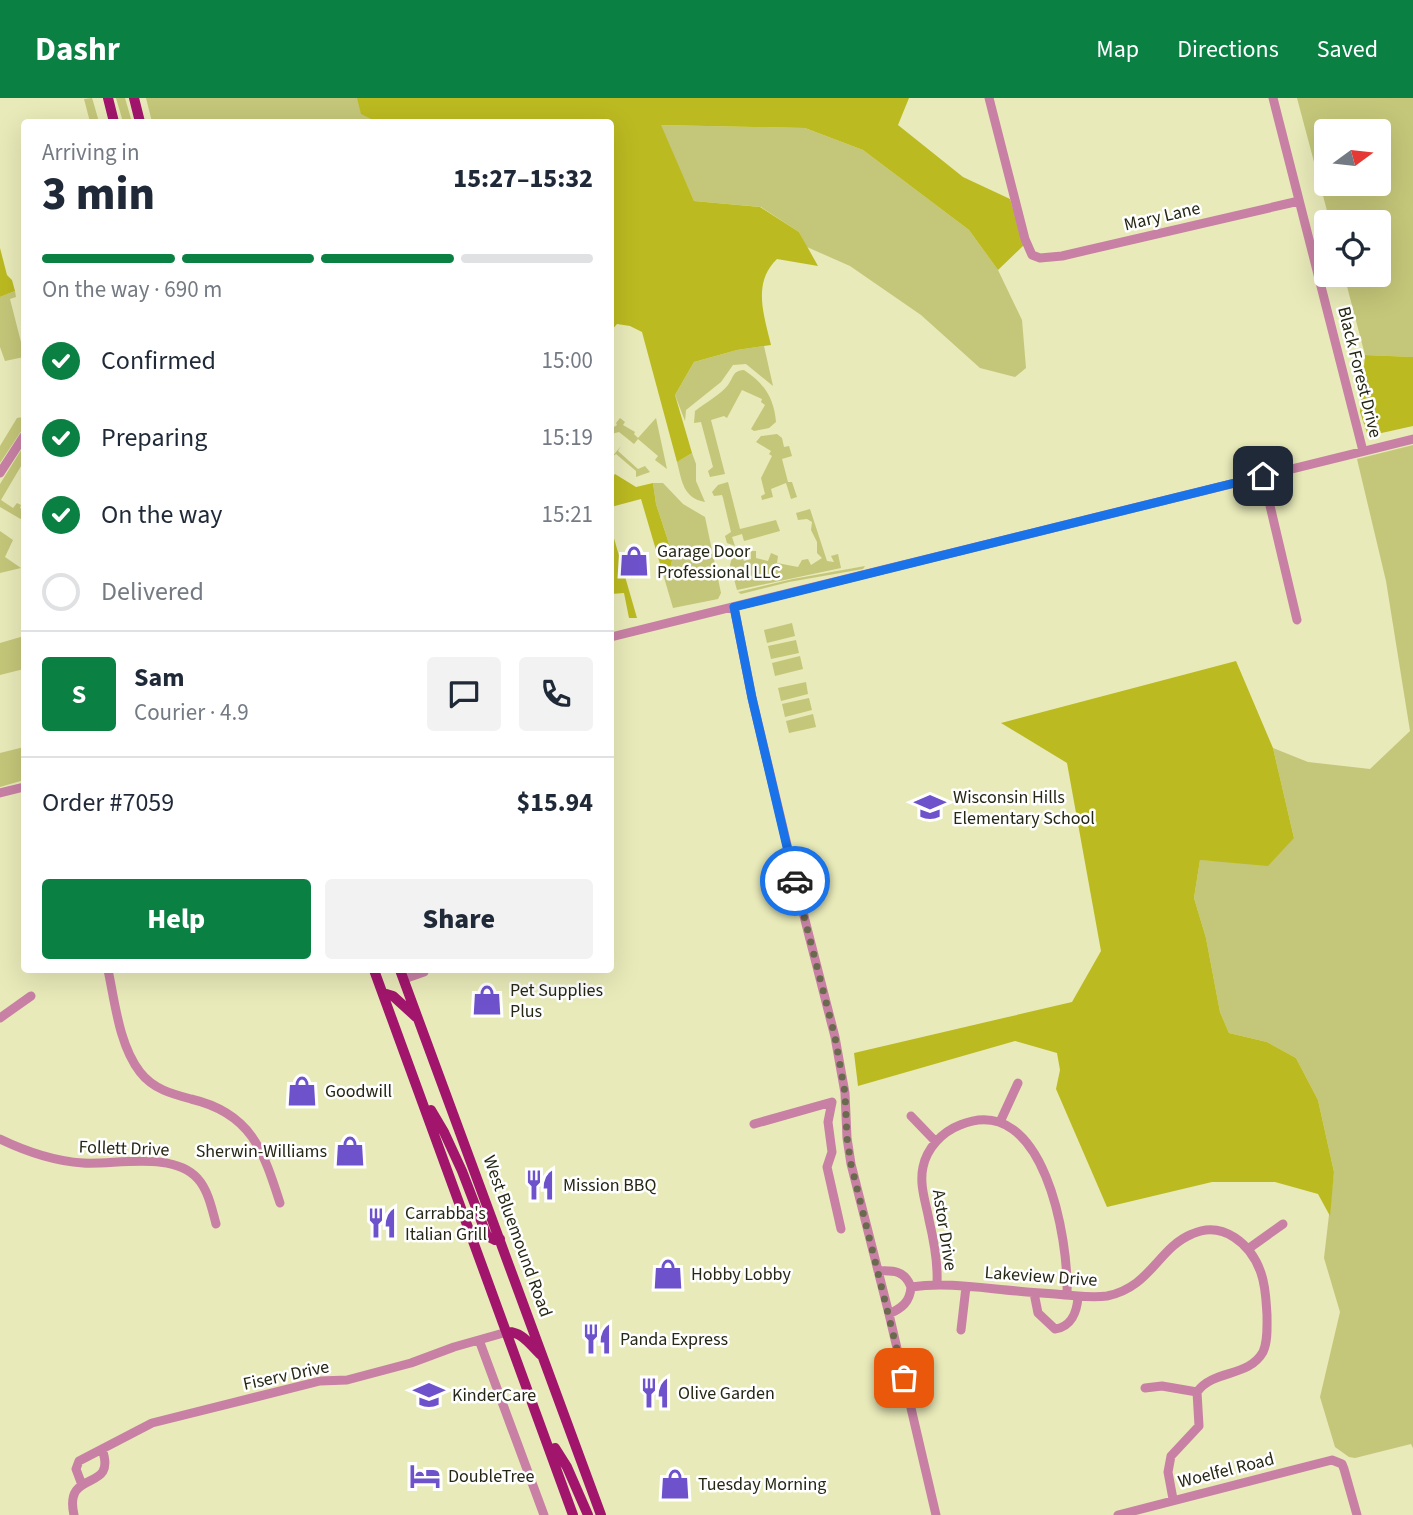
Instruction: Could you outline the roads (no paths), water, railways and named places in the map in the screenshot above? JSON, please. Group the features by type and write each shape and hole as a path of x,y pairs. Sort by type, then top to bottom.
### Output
{"main road":[{"path":"108,98 113,119"},
{"path":"134,98 139,119"},
{"path":"375,973 573,1515"},
{"name":"West Bluemound Road","path":"402,974 601,1515"},
{"path":"383,993 393,996 418,1018"},
{"path":"420,1093 444,1132 487,1236 500,1239"},
{"path":"507,1332 522,1335 544,1357"},
{"path":"544,1431 567,1467 587,1515"}],"street":[{"name":"Mary Lane","path":"989,98 1025,239 1032,255 1040,258 1062,256 1299,201"},
{"name":"Black Forest Drive","path":"1273,98 1363,451"},
{"path":"614,635 1413,439"},
{"path":"0,473 21,441"},
{"path":"1263,476 1297,620"},
{"path":"734,607 755,712 836,1042 845,1093 851,1164 936,1515"},
{"path":"0,793 21,788"},
{"path":"109,973 125,1039 139,1071 163,1091 219,1108 236,1119 258,1143 281,1203"},
{"path":"0,1018 31,996"},
{"path":"1000,1122 1018,1083"},
{"path":"754,1124 832,1102 845,1093"},
{"path":"832,1102 846,1107"},
{"path":"832,1102 828,1122 832,1152 827,1167 841,1229"},
{"path":"911,1116 936,1142 946,1132 978,1120 1000,1122 1027,1142 1046,1178 1062,1231 1067,1295"},
{"name":"Follett Drive","path":"0,1139 27,1152 58,1160 98,1163 156,1162 176,1165 199,1179 216,1224"},
{"name":"Astor Drive","path":"936,1142 925,1160 922,1176 937,1260 937,1283"},
{"path":"1197,1392 1208,1380 1248,1367 1264,1349 1267,1329 1266,1291 1259,1267 1248,1249 1283,1224"},
{"name":"Lakeview Drive","path":"911,1287 937,1283 1079,1297 1108,1296 1131,1287 1148,1274 1176,1244 1199,1231 1228,1233 1248,1249"},
{"path":"878,1271 897,1271 908,1280 911,1287 911,1294 905,1306 889,1314"},
{"path":"961,1331 965,1287"},
{"path":"1034,1293 1038,1313 1055,1329 1063,1328 1069,1323 1077,1310 1079,1297"},
{"name":"Fiserv Drive","path":"82,1485 76,1465 152,1423 320,1381 347,1380 411,1363 507,1332"},
{"path":"479,1340 544,1515"},
{"path":"1145,1388 1161,1386 1197,1392"},
{"path":"1173,1499 1168,1472 1171,1456 1199,1426 1197,1392"},
{"name":"Fiserv Drive","path":"73,1511 72,1495 82,1485 103,1474 107,1461 102,1449"},
{"name":"Woelfel Road","path":"1118,1515 1332,1460 1342,1464 1357,1515"}],"place":[{"name":"Garage Door Professional LLC","path":"634,561"},
{"name":"Wisconsin Hills Elementary School","path":"930,807"},
{"name":"Pet Supplies Plus","path":"487,1000"},
{"name":"Goodwill","path":"302,1091"},
{"name":"Sherwin-Williams","path":"350,1151"},
{"name":"Mission BBQ","path":"540,1185"},
{"name":"Carrabba's Italian Grill","path":"382,1223"},
{"name":"Hobby Lobby","path":"668,1274"},
{"name":"Panda Express","path":"597,1339"},
{"name":"Olive Garden","path":"655,1393"},
{"name":"KinderCare","path":"429,1395"},
{"name":"DoubleTree","path":"425,1476"},
{"name":"Tuesday Morning","path":"675,1484"}]}
